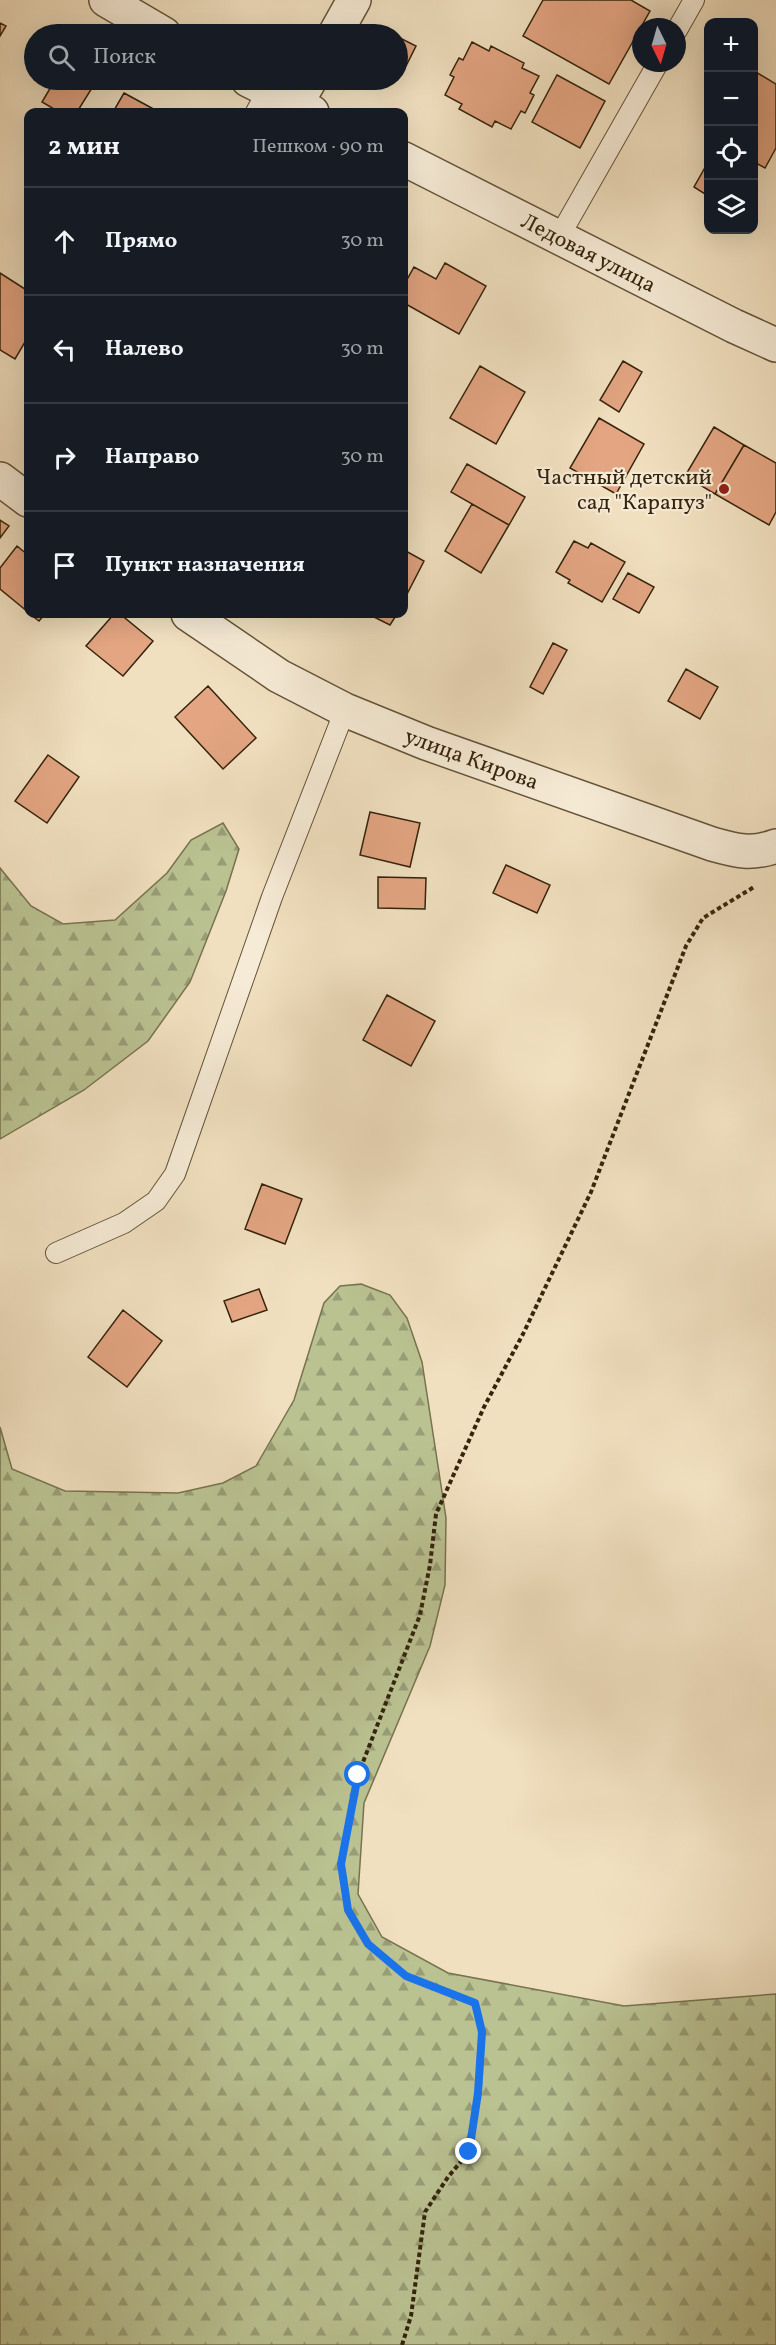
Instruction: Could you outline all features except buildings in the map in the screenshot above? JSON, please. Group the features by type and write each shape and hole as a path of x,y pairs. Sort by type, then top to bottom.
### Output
{"street":[{"path":"106,0 148,24"},
{"path":"341,24 354,0"},
{"name":"Ледовая улица","path":"408,161 776,345"},
{"path":"0,479 24,497"},
{"name":"улица Кирова","path":"194,618 279,676 345,710 426,743 732,850 758,853 776,846"}],"lane":[{"path":"684,18 694,0"},
{"path":"560,237 653,72"},
{"path":"56,1253 124,1223 156,1201 175,1174 272,897 345,710"}],"path":[{"path":"402,2345 411,2316 425,2212 448,2177 469,2152 478,2093 482,2032 475,2003 406,1976 368,1944 348,1910 341,1864 358,1775 420,1615 430,1565 436,1514 484,1407 523,1334 591,1192 687,946 703,918 755,886 760,878"}],"green space":[{"path":"223,823 239,849 226,891 190,982 148,1041 84,1090 0,1139 0,868 31,906 63,924 115,920 167,873 191,840"},
{"path":"361,1284 390,1295 407,1318 422,1362 446,1518 445,1585 430,1646 364,1803 358,1894 382,1937 448,1973 624,2006 776,1994 776,2345 0,2345 0,1427 12,1469 65,1491 178,1493 223,1483 256,1466 294,1400 324,1303 340,1286"}],"place":[{"name":"Частный детский сад \"Карапуз\"","path":"724,489"}],"route":[{"path":"358,1775 341,1864 348,1910 368,1944 406,1976 440,1987 475,2003 482,2032 478,2093 469,2152"}]}
